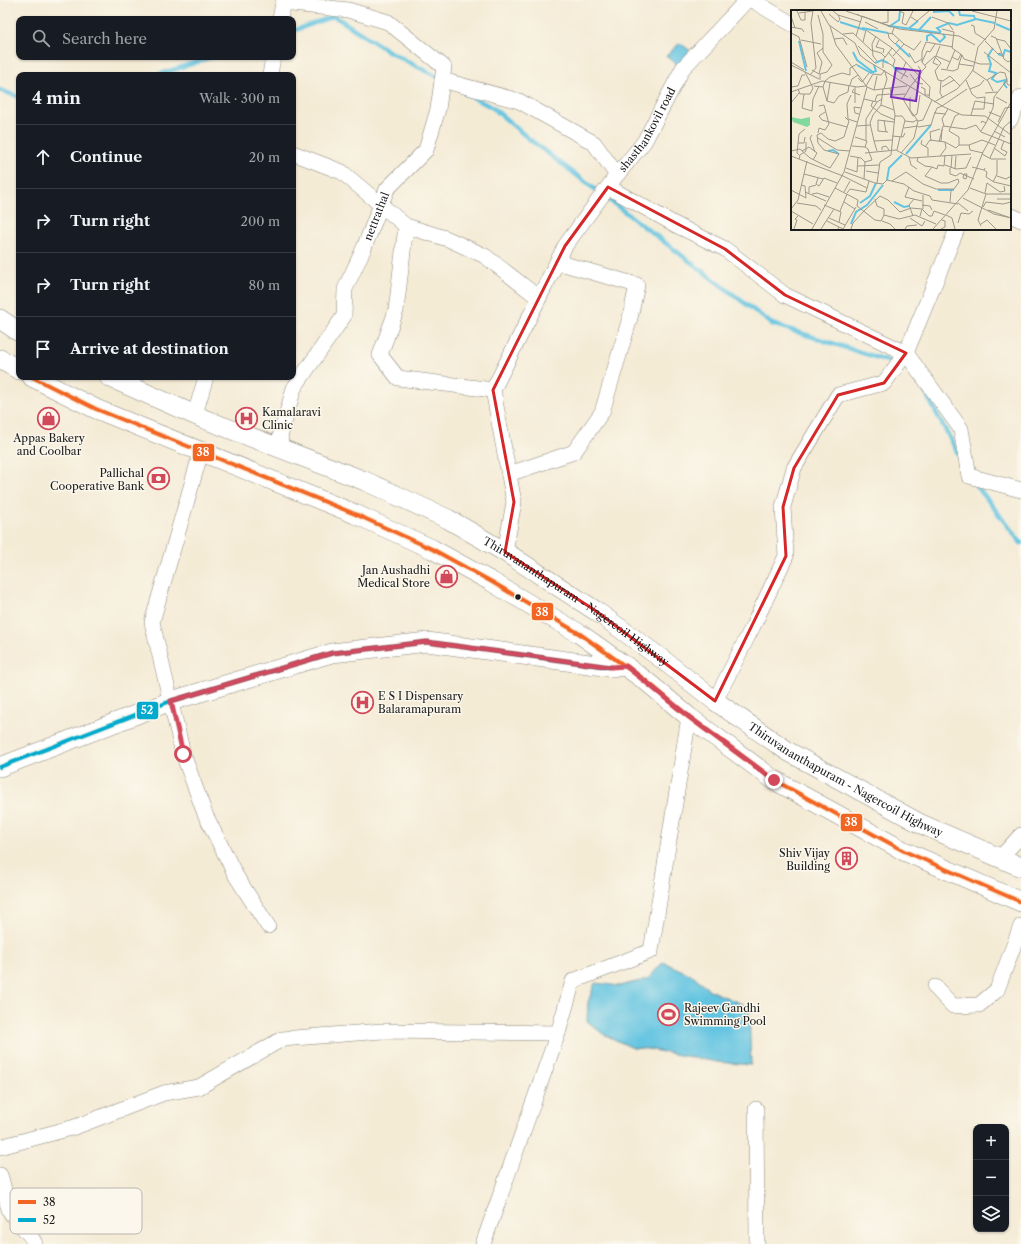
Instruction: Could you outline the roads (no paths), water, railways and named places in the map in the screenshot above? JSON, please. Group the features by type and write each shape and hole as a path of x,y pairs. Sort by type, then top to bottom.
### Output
{"main road":[{"path":"0,319 16,330"},
{"path":"0,359 16,368"},
{"path":"38,380 96,409 355,514 432,549 492,582 573,630 626,666 689,717 774,780 904,851 1021,902"},
{"name":"Thiruvananthapuram - Nagercoil Highway","path":"116,380 195,414 365,482 448,519 505,552 596,611 662,659 715,701 788,752 921,824 1021,867"},
{"path":"0,768 171,701 332,653 427,642 611,667 626,666"},
{"path":"626,666 641,645"}],"street":[{"name":"shasthankovil road","path":"442,80 519,101 594,143 613,181 644,142 683,68 747,0"},
{"path":"752,0 791,23"},
{"path":"280,16 283,1"},
{"name":"nettrathal","path":"282,448 280,437 294,388 344,316 345,288 387,189 426,150 438,109 444,67 388,22 348,10 283,1"},
{"path":"270,72 272,60"},
{"path":"1011,118 1021,97"},
{"path":"296,153 342,172 406,226 448,239 485,256 539,298"},
{"path":"505,552 514,502 493,390 565,246 613,181 676,225 725,249 785,295 905,354 961,429 969,476 1021,490"},
{"path":"1011,215 1021,220"},
{"path":"406,226 396,311 380,355 398,378 493,390"},
{"path":"715,701 754,626 786,556 783,507 794,468 838,395 884,383 905,354 957,230"},
{"path":"509,474 574,452 602,412 630,318 637,285 557,262"},
{"path":"195,414 205,380"},
{"path":"201,452 152,622 183,754 205,814 236,876 268,926"},
{"path":"483,1244 558,1032 574,981 651,951 689,717"},
{"path":"1000,858 1021,835"},
{"path":"935,987 953,1006 979,1005 997,990 1021,926"},
{"path":"0,1147 74,1127 164,1093 199,1087 282,1039 382,1031 558,1032"},
{"path":"756,1109 758,1244"},
{"path":"0,1175 10,1211"},
{"path":"28,1234 33,1239 35,1244"}],"water":[{"path":"680,43 696,55 688,72 666,56"},
{"name":"Rajeev Gandhi Swimming Pool","path":"663,962 694,976 709,990 749,1007 751,1065 717,1062 647,1049 633,1048 603,1034 587,1021 588,1002 595,983 620,986 648,979"}],"waterway":[{"path":"296,30 334,16 388,51 439,78"},
{"path":"167,72 203,60"},
{"path":"0,90 16,96"},
{"path":"465,93 493,108 529,139 772,324 913,369"},
{"path":"923,388 961,459"},
{"path":"973,481 1021,543"}],"place":[{"name":"Appas Bakery and Coolbar","path":"49,418"},
{"name":"Kamalaravi Clinic","path":"247,418"},
{"name":"Pallichal Cooperative Bank","path":"159,479"},
{"name":"Jan Aushadhi Medical Store","path":"446,576"},
{"name":"E S I Dispensary Balaramapuram","path":"363,702"},
{"name":"Shiv Vijay Building","path":"846,859"},
{"name":"Rajeev Gandhi Swimming Pool","path":"669,1014"}]}
